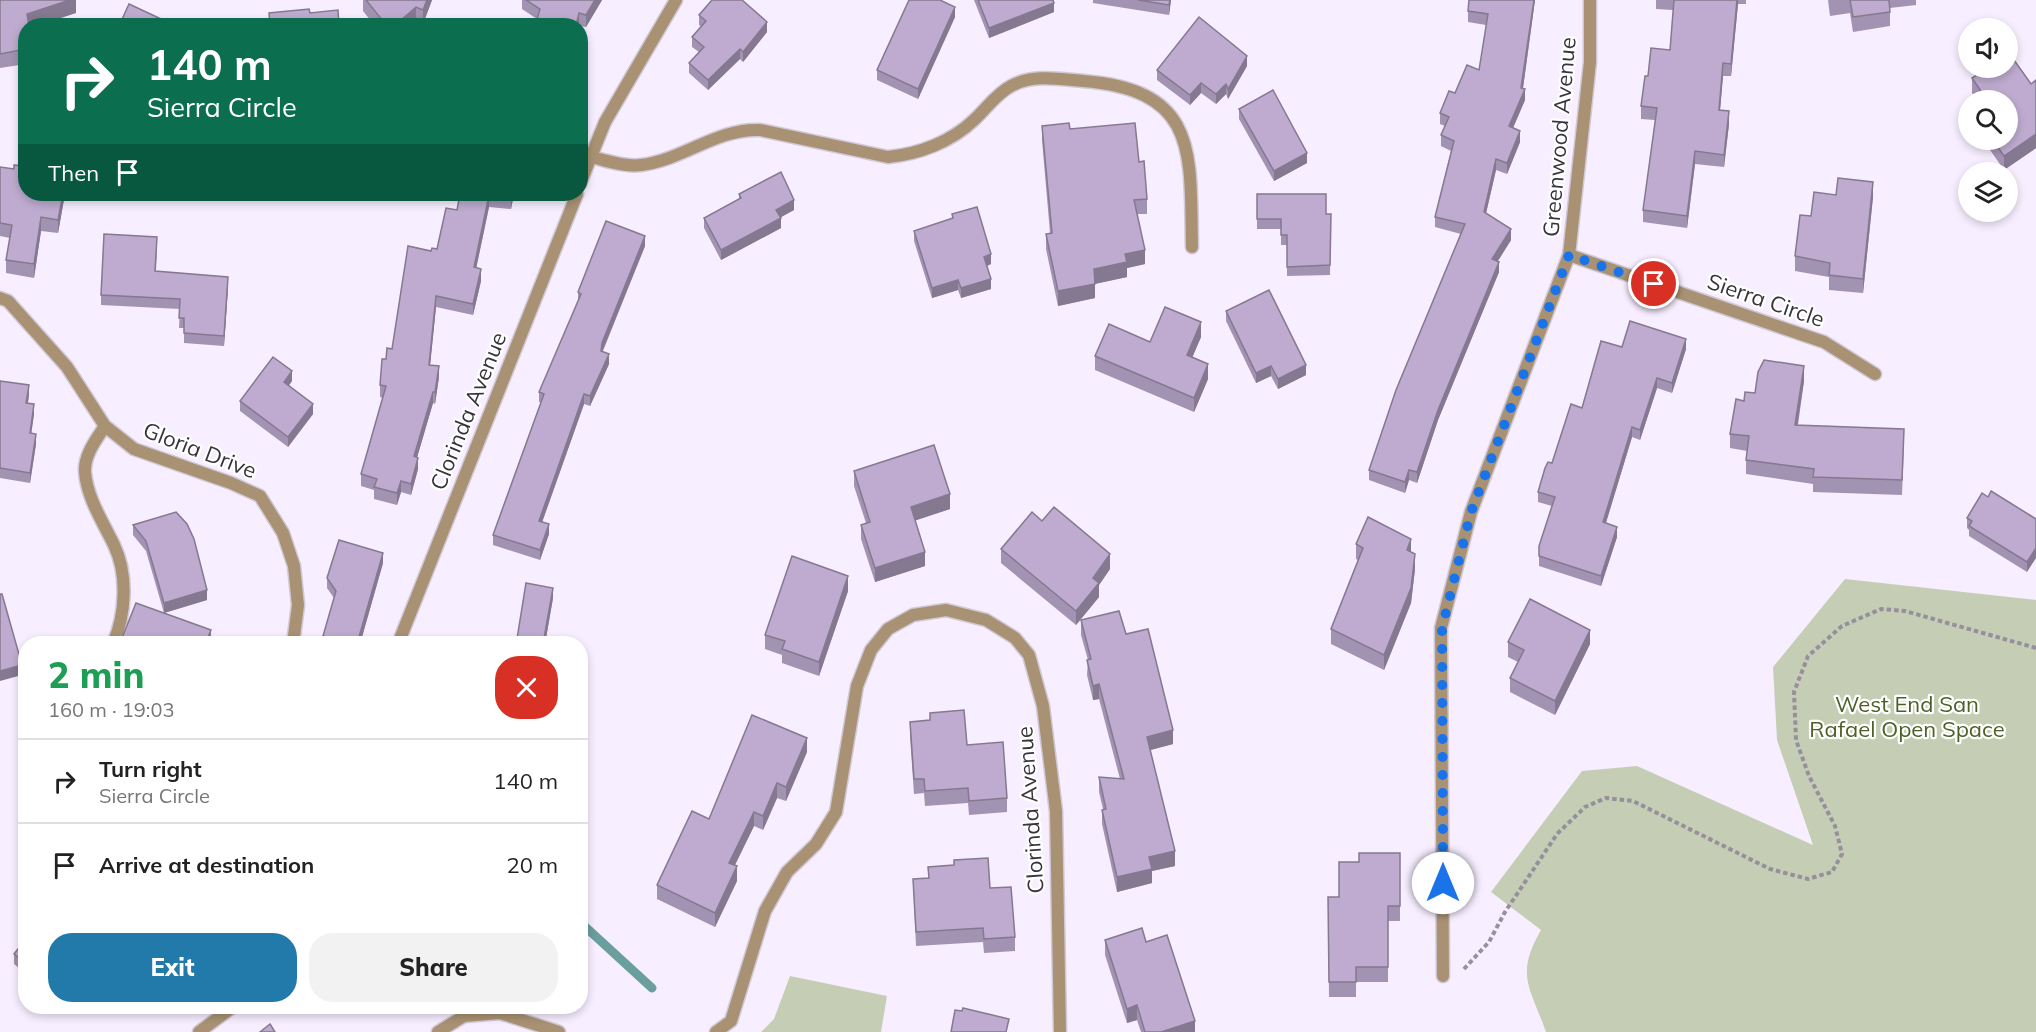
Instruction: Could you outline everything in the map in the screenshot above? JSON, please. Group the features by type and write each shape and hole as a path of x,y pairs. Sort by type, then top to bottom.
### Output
{"street":[{"path":"588,164 605,122 676,0"},
{"name":"Greenwood Avenue","path":"1443,976 1442,628 1471,512 1569,255 1590,62 1590,0"},
{"path":"591,157 621,164 642,165 739,129 760,130 888,157 909,155 931,147 956,133 973,121 1000,93 1034,78 1116,84 1146,94 1170,114 1184,139 1190,161 1192,247"},
{"name":"Clorinda Avenue","path":"401,636 574,201"},
{"name":"Sierra Circle","path":"1569,255 1824,342 1875,374"},
{"name":"Gloria Drive","path":"0,298 8,302 67,367 105,426 134,449 231,483 260,496 284,533 294,566 298,605 294,636"},
{"path":"105,426 90,449 85,471 91,494 115,547 122,573 124,602 115,636"},
{"name":"Clorinda Avenue","path":"716,1032 731,1021 765,911 787,872 816,844 836,812 857,686 871,650 888,629 913,615 946,610 986,620 1015,638 1029,655 1040,696 1056,811 1060,1032"},
{"path":"200,1032 224,1014"},
{"path":"438,1032 464,1016 488,1014"},
{"path":"503,1014 559,1032"}],"path":[{"path":"1443,976 1465,969 1489,942 1505,912 1557,834 1585,807 1606,798 1633,801 1770,869 1808,879 1832,872 1842,854 1835,826 1809,776 1796,740 1794,692 1808,656 1842,626 1881,609 1905,611 2036,648"}],"green space":[{"name":"West End San Rafael Open Space","path":"1845,579 2036,600 2036,1032 1546,1032 1531,992 1527,970 1533,945 1541,930 1491,892 1582,771 1637,766 1813,845 1777,740 1773,667"},
{"path":"790,976 887,996 881,1032 761,1032 774,1019"}],"building":[{"path":"0,0 70,0 27,14 28,18 18,18 18,51 0,54"},
{"path":"366,0 427,0 423,10 416,7 403,18 381,18"},
{"path":"526,0 595,0 586,15 579,13 578,18 537,18 540,9"},
{"path":"712,0 742,0 767,22 743,52 740,49 708,80 689,63 704,47 692,37 706,21 699,15"},
{"path":"909,0 940,0 955,7 918,89 877,70"},
{"path":"978,0 1053,0 1054,3 989,28"},
{"path":"1138,0 1170,0 1169,5"},
{"path":"1469,0 1534,0 1521,88 1525,89 1509,126 1520,131 1507,163 1496,159 1484,212 1511,229 1492,259 1499,262 1438,410 1417,472 1409,470 1405,482 1369,470 1396,390 1465,224 1435,217 1454,141 1441,135 1449,117 1440,113 1449,91 1455,93 1467,65 1479,70 1488,14 1468,11"},
{"path":"1674,0 1737,0 1731,64 1723,63 1719,110 1729,111 1724,155 1695,151 1687,216 1643,210 1657,108 1641,106 1645,76 1648,76 1651,48 1670,50"},
{"path":"1850,0 1889,0 1890,12 1853,17"},
{"path":"129,4 159,18 123,18"},
{"path":"309,9 310,13 338,10 338,18 269,18 269,13"},
{"path":"1199,17 1247,56 1228,89 1226,84 1216,94 1201,83 1190,95 1157,70"},
{"path":"2018,66 2031,84 2036,80 2036,134 2018,146 2018,90 1980,90 1972,78 2018,78"},
{"path":"1273,90 1307,153 1274,171 1239,109"},
{"path":"1069,123 1070,129 1135,123 1139,162 1144,161 1147,199 1134,200 1145,250 1125,254 1127,262 1094,269 1095,284 1058,291 1046,234 1052,233 1042,126"},
{"path":"2000,150 2013,150 2004,156"},
{"path":"14,165 18,165 18,201 62,201 58,220 41,217 34,264 6,260 12,225 0,223 0,167 14,169"},
{"path":"781,172 794,200 776,210 781,218 721,250 704,218 741,198 739,194"},
{"path":"1838,178 1873,182 1863,279 1829,275 1830,263 1795,256 1800,215 1811,216 1814,192 1836,195"},
{"path":"1257,194 1326,194 1326,214 1331,214 1330,265 1287,267 1287,235 1281,235 1281,219 1257,219"},
{"path":"459,201 488,201 474,267 481,269 473,304 436,296 429,365 439,366 435,392 433,392 414,456 418,458 411,484 401,481 397,493 374,487 377,479 361,474 386,386 380,385 382,359 386,359 387,348 392,349 408,246 431,251 432,248 437,249 446,208 457,210"},
{"path":"977,207 991,254 984,257 991,279 961,288 958,280 932,288 914,231 953,218 952,214"},
{"path":"606,221 645,236 602,343 601,351 609,354 590,396 584,394 539,521 549,524 540,550 493,535 544,394 539,392 581,294 578,292"},
{"path":"104,234 157,237 155,271 228,277 224,336 184,333 184,318 179,318 180,299 101,295"},
{"path":"1269,290 1306,365 1278,379 1271,366 1256,373 1226,311"},
{"path":"1165,307 1201,322 1187,355 1208,364 1194,398 1095,356 1109,324 1150,342"},
{"path":"1630,321 1686,339 1672,383 1657,378 1640,430 1632,427 1603,522 1617,527 1601,576 1539,556 1539,546 1555,497 1538,492 1545,468 1548,462 1552,463 1571,404 1582,408 1601,341 1622,347"},
{"path":"273,357 292,371 284,382 313,404 288,437 240,401"},
{"path":"1764,360 1804,366 1795,425 1904,429 1902,480 1813,477 1814,469 1746,460 1749,436 1730,434 1736,399 1744,401 1745,392 1755,393 1758,372"},
{"path":"0,381 29,385 26,403 34,404 30,433 36,434 30,473 0,468"},
{"path":"934,445 950,494 911,507 925,552 875,568 861,525 870,522 854,471"},
{"path":"1991,491 2036,519 2036,548 2027,562 1969,526 1972,521 1967,518 1982,493 1988,497"},
{"path":"1054,507 1110,554 1093,578 1099,583 1076,611 1001,549 1032,512 1042,521"},
{"path":"176,512 187,524 194,539 207,590 164,603 146,541 133,525"},
{"path":"1368,517 1411,539 1407,550 1415,554 1411,588 1384,655 1331,629 1363,548 1356,544"},
{"path":"339,540 383,553 359,636 323,636 336,591 327,578"},
{"path":"792,556 848,576 819,662 782,649 785,641 765,635"},
{"path":"526,583 553,588 544,636 517,636"},
{"path":"0,594 2,594 18,651 18,666 0,671"},
{"path":"1530,599 1590,630 1555,701 1510,678 1524,650 1508,642"},
{"path":"136,603 211,630 208,636 123,636"},
{"path":"1119,611 1126,634 1148,629 1173,730 1147,737 1175,851 1149,857 1152,869 1117,877 1102,810 1106,809 1099,777 1124,779 1099,684 1093,686 1087,660 1091,659 1081,620"},
{"path":"964,710 967,745 1003,742 1007,798 969,801 968,788 925,791 924,779 914,779 910,722 930,720 930,713"},
{"path":"752,715 807,738 786,787 777,783 763,816 754,812 729,863 737,866 715,913 657,885 692,811 709,819"},
{"path":"1359,853 1400,853 1400,906 1388,906 1388,967 1356,967 1356,982 1329,982 1328,897 1339,897 1339,862 1359,862"},
{"path":"988,858 990,888 1011,887 1015,937 984,939 983,928 916,932 913,879 929,878 928,867 954,865 954,860"},
{"path":"1142,928 1146,942 1167,935 1195,1021 1161,1032 1145,1032 1137,1005 1127,1009 1105,940"},
{"path":"963,1008 1009,1019 1006,1032 951,1032 955,1010 962,1011"},
{"path":"270,1024 275,1032 260,1032"}],"waterway":[{"path":"588,929 652,988"}],"route":[{"path":"1443,883 1442,628 1471,512 1569,255 1654,284"}]}
